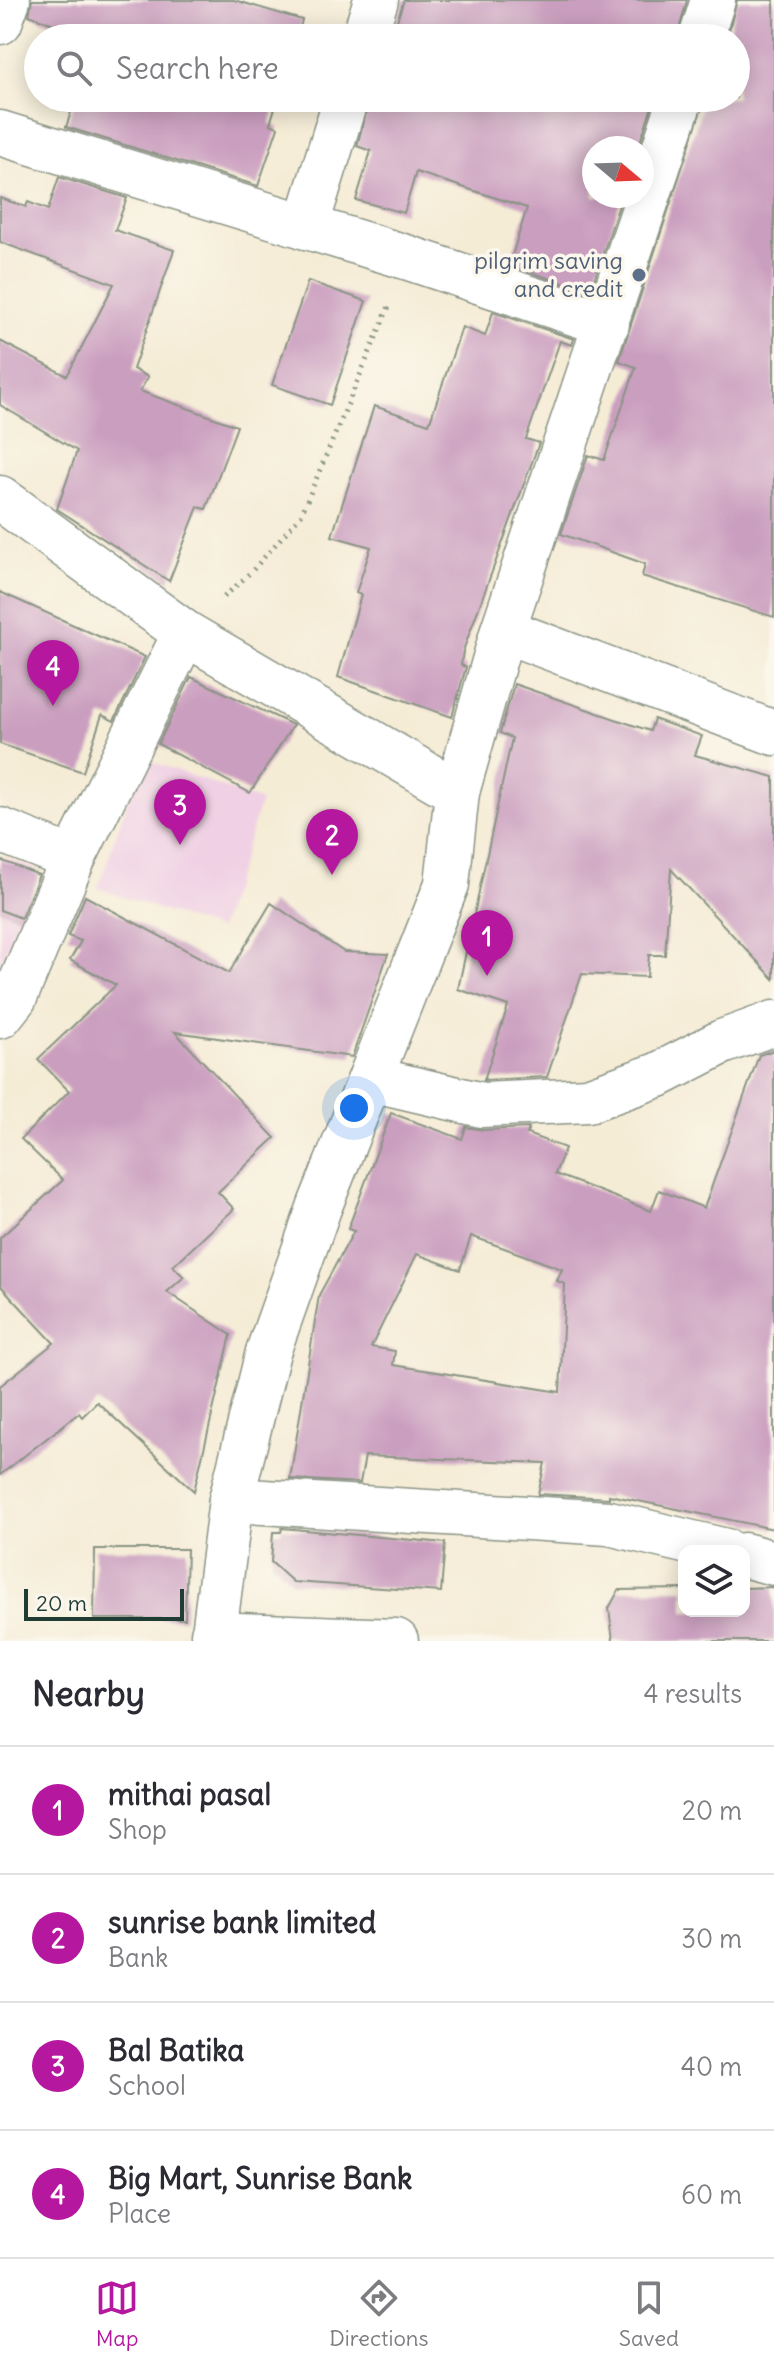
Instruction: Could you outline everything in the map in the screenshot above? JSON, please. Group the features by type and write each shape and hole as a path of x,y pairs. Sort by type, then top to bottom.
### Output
{"street":[{"path":"0,22 8,0"},
{"path":"368,24 376,0"},
{"path":"705,24 713,0"},
{"path":"306,227 342,112"},
{"path":"396,1641 213,1637 231,1500 268,1352 319,1208 447,884 457,792 503,630 676,112"},
{"path":"0,133 409,258 607,324"},
{"path":"0,498 185,633 457,792"},
{"path":"503,630 774,733"},
{"path":"0,1016 15,997 73,859 185,633"},
{"path":"0,830 73,859"},
{"path":"371,1079 482,1105 588,1100 658,1075 722,1042 774,1023"},
{"path":"231,1500 609,1523 701,1545"},
{"path":"750,1557 774,1563"}],"path":[{"path":"185,633 253,570 301,515 409,258"}],"shaded area":[{"path":"142,758 261,801 219,930 98,888"},
{"path":"0,856 36,869 0,966"}],"building":[{"path":"32,0 234,0 302,20 301,24 53,24 29,15"},
{"path":"404,0 687,0 681,24 396,24"},
{"path":"737,0 774,0 774,617 642,576 645,564 561,534 588,455 604,460 636,367 619,361 700,112 750,112 750,24 731,24"},
{"path":"71,112 274,112 270,124 278,127 258,186 66,127"},
{"path":"366,112 650,112 642,136 582,136 582,208 618,208 590,292 509,265 527,208 416,172 404,213 356,200 371,151 357,146"},
{"path":"59,177 127,198 115,230 174,250 133,369 148,377 140,391 237,426 206,509 198,507 169,581 57,509 77,451 0,405 0,341 67,376 114,284 0,242 0,198 26,207 28,202 48,210"},
{"path":"308,281 366,301 330,405 272,385"},
{"path":"493,312 574,339 572,345 560,341 526,439 539,443 463,651 461,665 466,667 452,717 338,677 361,595 356,593 371,547 332,536 374,406 429,424 462,327 485,336"},
{"path":"0,592 145,657 114,721 102,715 83,772 0,744"},
{"path":"191,677 293,725 250,793 158,744"},
{"path":"514,684 650,731 654,719 702,736 695,755 774,777 774,979 671,869 665,955 649,955 647,977 582,974 547,1077 484,1080 508,1006 458,989 512,738 500,733"},
{"path":"0,860 39,875 21,918 0,910"},
{"path":"85,896 229,973 271,903 344,952 388,954 352,1057 175,1032 275,1138 218,1192 234,1209 173,1266 184,1277 167,1292 231,1335 194,1491 97,1402 82,1417 79,1413 0,1475 0,1386 54,1343 0,1285 0,1238 63,1180 21,1139 69,1091 38,1059 116,985 70,960 81,941 68,936"},
{"path":"774,1050 774,1529 609,1495 609,1498 538,1494 545,1463 365,1456 360,1483 290,1479 319,1295 354,1231 348,1229 391,1113 462,1139 466,1127 483,1130 529,1128 527,1134 565,1148 555,1174 651,1211 659,1190 704,1208 759,1055","holes":["471,1236 562,1269 557,1281 565,1284 560,1392 393,1365 395,1351 371,1347 417,1254 460,1270"]},
{"path":"282,1528 445,1543 441,1592 293,1582 271,1562 273,1532 281,1532"},
{"path":"95,1549 187,1549 185,1619 94,1619"},
{"path":"774,1587 774,1641 613,1641 609,1608 619,1590 678,1589 678,1617 750,1617 750,1588"}],"place":[{"name":"pilgrim saving and credit","path":"639,275"},
{"name":"Big Mart, Sunrise Bank","path":"53,706"},
{"name":"Bal Batika","path":"180,845"},
{"name":"sunrise bank limited","path":"332,875"},
{"name":"mithai pasal","path":"487,976"}]}
